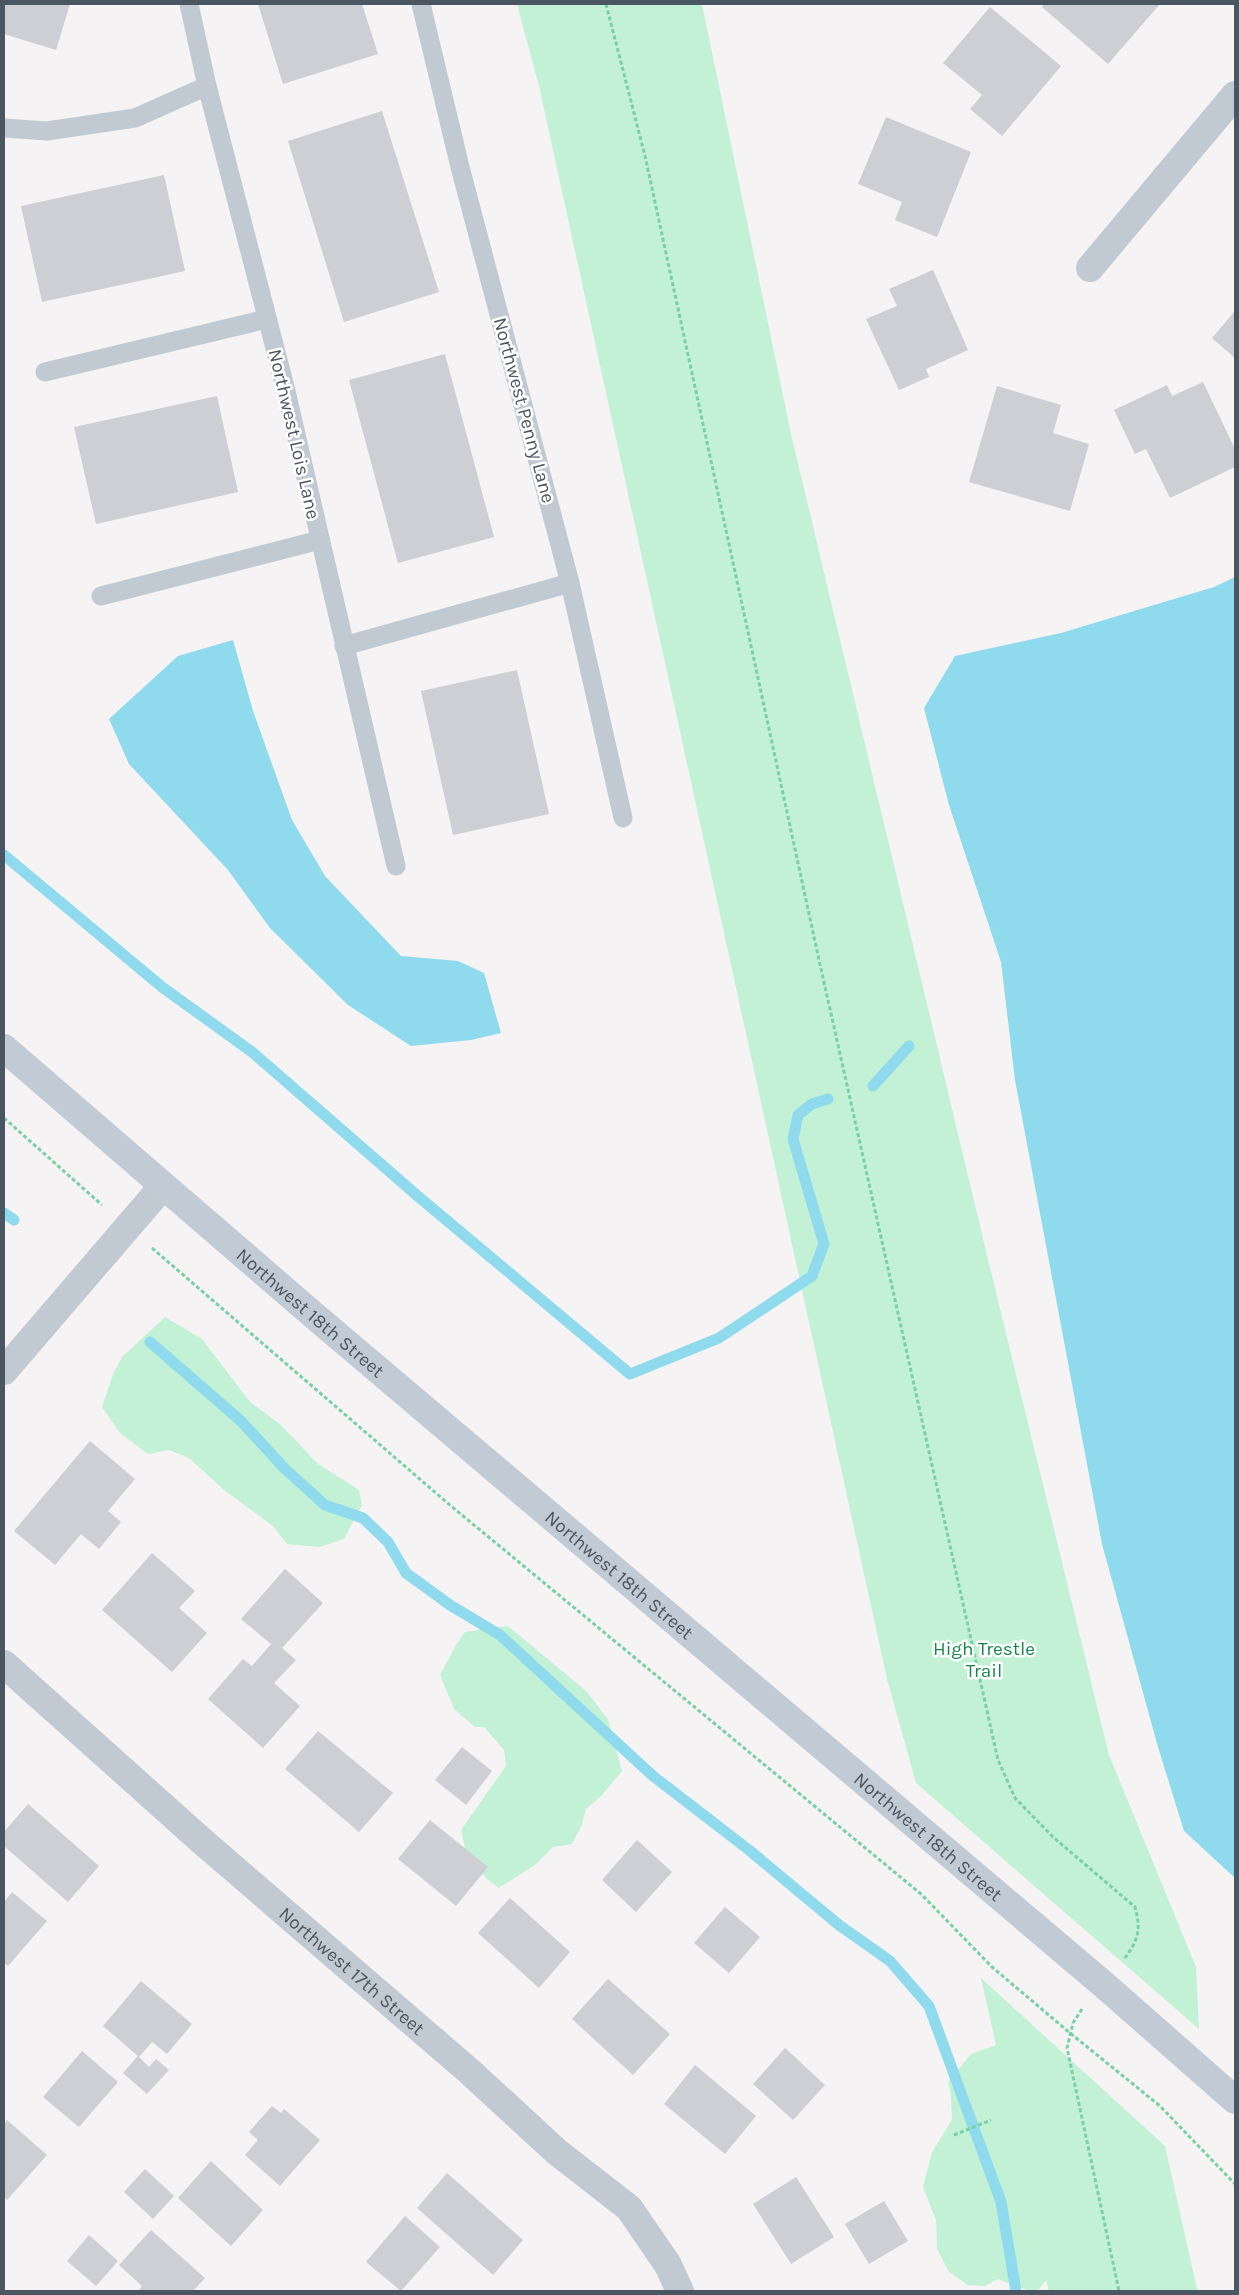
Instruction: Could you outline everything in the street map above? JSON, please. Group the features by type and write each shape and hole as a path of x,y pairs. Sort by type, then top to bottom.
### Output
{"main road":[{"name":"Northwest 18th Street","path":"4,1048 163,1186 1103,1984 1235,2100"}],"street":[{"path":"1090,268 1235,95"},
{"path":"4,1372 163,1186"},
{"name":"Northwest 17th Street","path":"4,1664 203,1842 469,2071 557,2152 629,2208 668,2265 680,2291"}],"lane":[{"name":"Northwest Lois Lane","path":"189,4 207,86 267,319 396,866"},
{"name":"Northwest Penny Lane","path":"421,4 460,167 570,583 623,818"},
{"path":"4,128 46,131 135,118 207,86"},
{"path":"45,372 267,319"},
{"path":"101,596 320,540"},
{"path":"344,646 570,583"}],"path":[{"path":"606,4 645,156 819,960 998,1760 1015,1798 1054,1837 1135,1907 1140,1924 1136,1940 1122,1962"},
{"path":"4,1118 86,1193 128,1226 451,1506 921,1894 992,1967 1160,2106 1235,2184"},
{"path":"1086,2003 1073,2023 1067,2048 1119,2291"},
{"path":"954,2135 991,2120"}],"green space":[{"name":"High Trestle Trail","path":"517,4 702,4 791,434 985,1247 1109,1755 1196,1967 1199,2029 916,1783 887,1679 539,86"},
{"path":"165,1317 202,1339 250,1402 281,1425 318,1464 359,1490 362,1505 344,1539 319,1547 287,1544 273,1526 223,1489 189,1458 169,1450 148,1454 120,1433 102,1407 114,1372 122,1357"},
{"path":"508,1626 586,1691 608,1719 622,1771 602,1795 586,1809 581,1827 572,1844 553,1847 535,1865 499,1888 487,1879 466,1853 461,1830 506,1766 504,1750 484,1727 475,1727 454,1709 440,1675 465,1632"},
{"path":"981,1978 1165,2146 1197,2289 1201,2291 1049,2291 1046,2280 1039,2289 1030,2291 998,2279 985,2286 968,2285 949,2272 937,2249 936,2220 923,2187 932,2152 952,2120 951,2096 948,2082 971,2054 996,2045"}],"water":[{"path":"1235,577 1235,1878 1184,1831 1158,1747 1102,1544 1015,1080 1001,962 949,805 924,708 955,656 1061,633 1214,587"},
{"path":"233,640 253,711 292,820 325,876 401,956 458,961 484,973 501,1033 471,1040 411,1046 348,1005 270,928 228,870 129,764 109,719 178,656"}],"building":[{"path":"4,4 70,4 56,50 4,34"},
{"path":"258,4 362,4 378,54 283,84"},
{"path":"1044,4 1160,4 1108,64 1042,7"},
{"path":"990,7 1061,66 1002,136 970,109 982,95 943,63"},
{"path":"382,111 439,292 344,322 288,141"},
{"path":"886,117 971,152 937,237 895,220 902,202 858,184"},
{"path":"164,175 185,271 42,302 21,206"},
{"path":"933,270 968,350 926,369 929,377 899,390 866,319 897,306 889,289"},
{"path":"1235,311 1235,358 1212,338"},
{"path":"445,354 494,537 398,563 349,380"},
{"path":"1203,382 1235,449 1235,467 1170,498 1146,449 1135,454 1114,410 1167,385 1172,396"},
{"path":"997,386 1061,405 1053,433 1089,444 1070,511 969,482"},
{"path":"217,396 238,492 96,524 74,427"},
{"path":"517,670 549,814 453,835 421,691"},
{"path":"90,1441 135,1479 108,1511 121,1522 99,1549 81,1534 55,1565 14,1531"},
{"path":"152,1553 195,1591 179,1608 207,1633 172,1672 102,1610"},
{"path":"285,1569 323,1603 282,1648 296,1660 274,1683 300,1706 263,1748 208,1699 243,1659 252,1666 271,1644 241,1619"},
{"path":"318,1731 393,1793 359,1832 285,1769"},
{"path":"462,1747 492,1771 466,1805 435,1780"},
{"path":"28,1804 99,1866 68,1902 4,1846 4,1832"},
{"path":"430,1820 488,1867 456,1906 398,1859"},
{"path":"637,1840 672,1872 636,1912 602,1880"},
{"path":"12,1892 47,1921 8,1966 4,1963 4,1902"},
{"path":"510,1898 570,1952 539,1988 478,1933"},
{"path":"725,1907 760,1937 729,1973 694,1943"},
{"path":"608,1979 670,2034 633,2075 572,2019"},
{"path":"141,1981 192,2024 167,2054 152,2042 139,2057 149,2067 156,2059 169,2070 147,2094 123,2073 138,2056 103,2026"},
{"path":"785,2048 825,2085 793,2120 753,2084"},
{"path":"82,2051 118,2082 79,2127 43,2097"},
{"path":"695,2065 756,2116 725,2154 664,2104"},
{"path":"272,2106 281,2113 284,2109 320,2140 280,2186 245,2155 258,2140 249,2132"},
{"path":"7,2120 47,2155 7,2200 4,2197 4,2125"},
{"path":"211,2161 263,2210 231,2246 178,2198"},
{"path":"145,2169 174,2196 153,2219 124,2192"},
{"path":"447,2173 523,2240 493,2275 417,2208"},
{"path":"796,2177 834,2237 791,2264 753,2204"},
{"path":"884,2201 908,2241 869,2264 845,2224"},
{"path":"405,2216 440,2247 401,2291 366,2262"},
{"path":"151,2230 205,2278 193,2291 138,2291 142,2286 119,2265"},
{"path":"89,2235 118,2261 96,2286 67,2261"}],"waterway":[{"path":"4,855 162,987 252,1052 420,1198 630,1374 719,1338 812,1276 824,1244 793,1139 798,1115 812,1104 828,1099"},
{"path":"873,1086 909,1046"},
{"path":"4,1213 14,1220"},
{"path":"150,1342 241,1421 284,1468 325,1505 363,1518 388,1542 406,1573 450,1605 500,1635 653,1776 749,1850 839,1925 890,1961 929,2006 1001,2202 1016,2291"}]}
